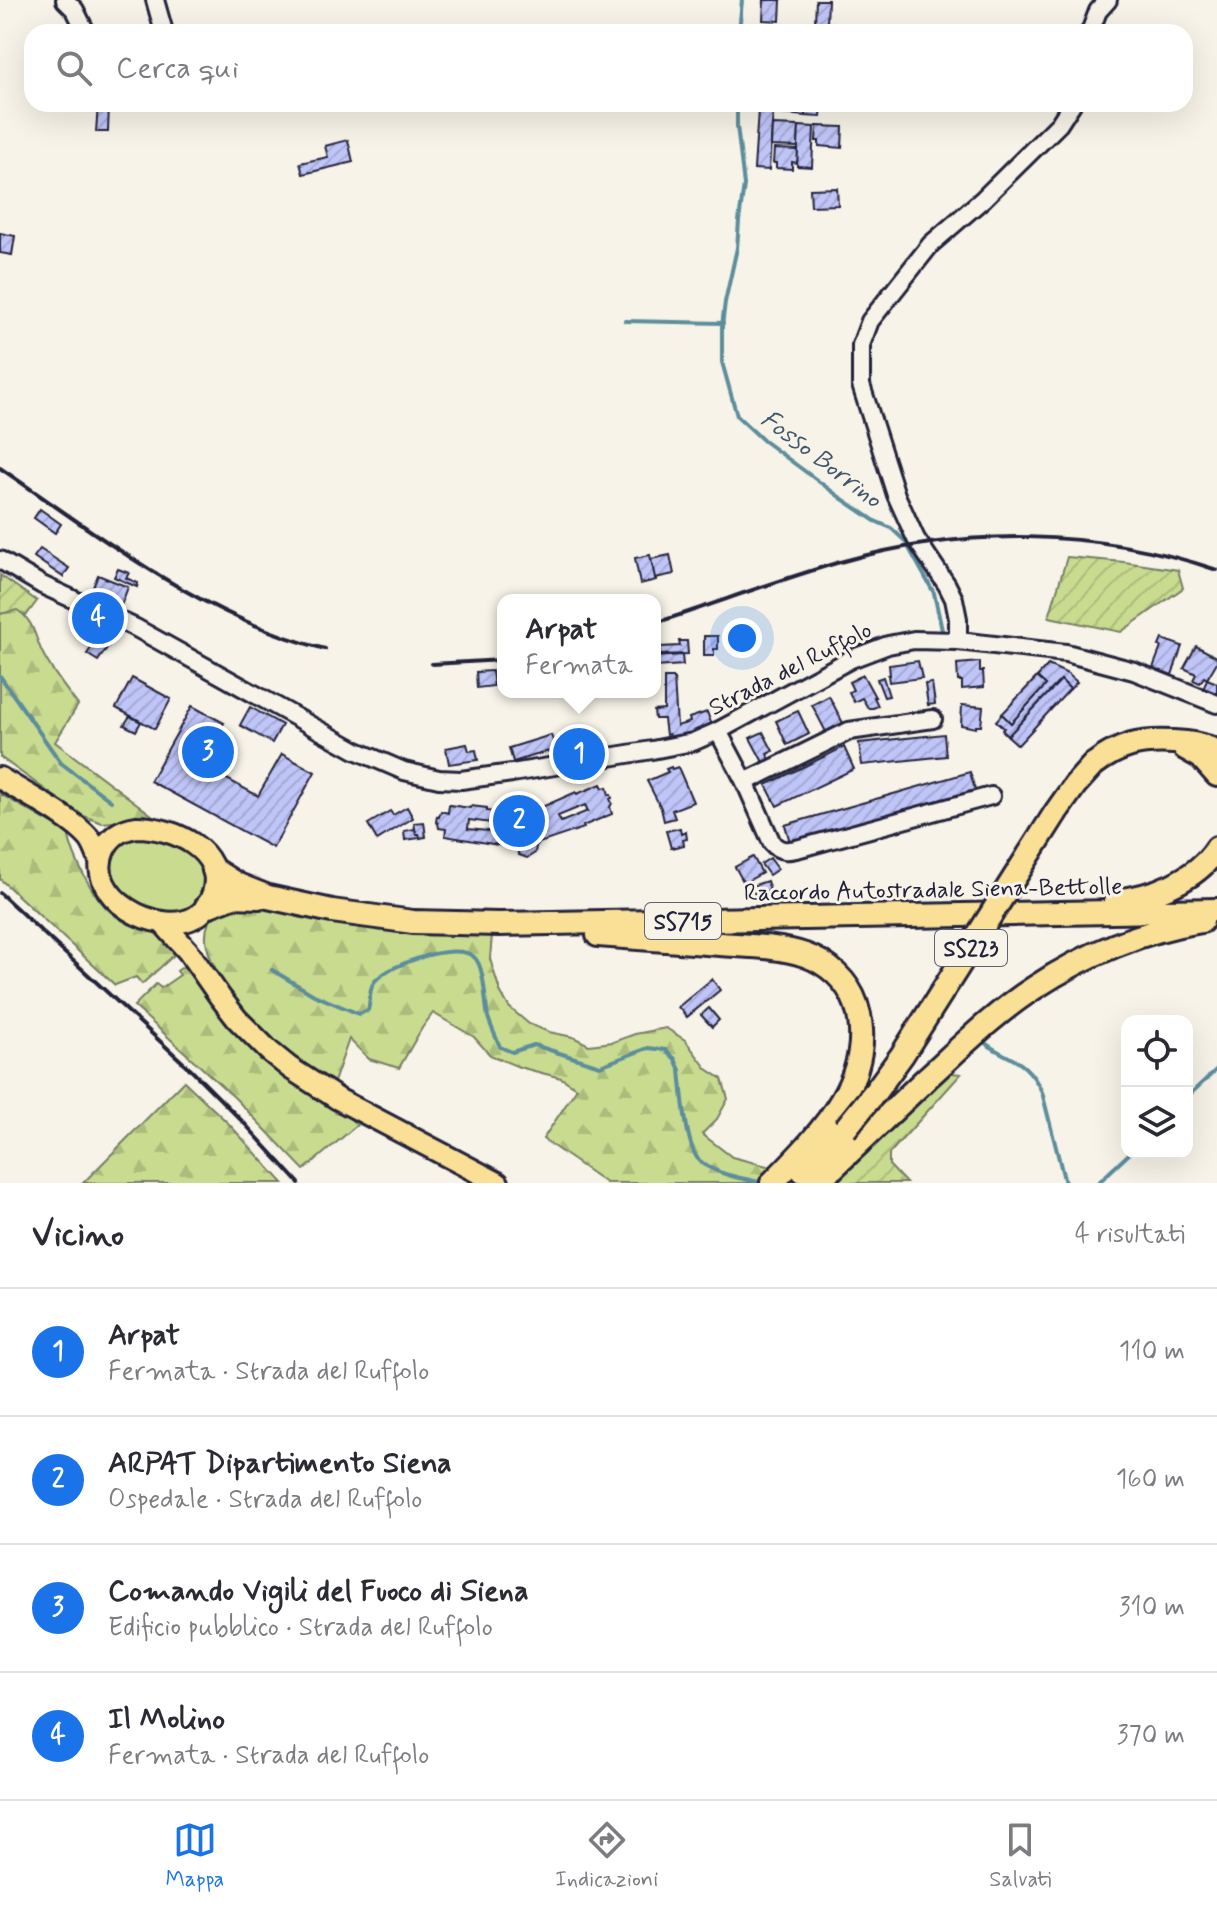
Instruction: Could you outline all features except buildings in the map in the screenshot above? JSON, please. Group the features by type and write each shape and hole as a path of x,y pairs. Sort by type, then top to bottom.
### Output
{"highway":[{"name":"SS223","path":"799,1183 902,1055 1056,812 1093,765 1129,745 1150,741 1193,742 1217,751"},
{"path":"1173,742 1201,757 1217,775"},
{"name":"SS223","path":"868,917 903,908 1130,899 1185,878 1207,862 1217,848"},
{"name":"Raccordo Autostradale Siena-Bettolle","path":"214,870 238,885 268,897 332,911 440,924 1217,910"},
{"name":"Raccordo Autostradale Siena-Bettolle","path":"203,910 233,896 268,897"},
{"name":"SS223","path":"817,1183 950,1056 1035,986 1084,959 1144,934 1217,919"},
{"path":"499,924 530,930 789,950 818,959 846,984 859,1015 861,1045 854,1074 837,1108 810,1143 772,1183"},
{"name":"SS223","path":"790,1183 845,1129"}],"main road":[{"path":"0,778 57,813 92,841 103,880 115,900 139,914 162,922 180,923 203,910"},
{"path":"57,813 92,827 120,831"},
{"path":"100,861 110,839 132,827 169,831 208,858 214,870 214,889 203,910 197,945 207,978"},
{"path":"162,922 188,951 228,1008 300,1076 498,1183"}],"street":[{"path":"65,0 82,24"},
{"path":"155,0 162,24"},
{"path":"1093,24 1098,11 1108,0"},
{"path":"958,641 954,599 916,539 896,495 861,385 861,345 870,321 931,244 983,199 1059,124 1067,112"},
{"name":"Strada del Ruffolo","path":"0,560 42,585 136,628 347,746 393,767 427,777 461,780 683,744 718,731 851,659 888,645 914,640 958,641 1077,655 1134,671 1217,704"},
{"path":"745,782 849,731 933,719"},
{"path":"718,731 772,843 782,851 991,796"}],"green space":[{"path":"1067,557 1178,570 1183,588 1121,632 1049,617"},
{"path":"0,575 37,601 26,616 17,610 0,614"},
{"path":"17,609 30,624 46,659 78,705 55,742 153,816 102,823 79,814 0,757 0,614"},
{"path":"0,794 68,833 85,877 106,908 131,925 160,935 169,942 174,955 142,984 136,977 115,985 0,879"},
{"path":"130,836 168,838 200,859 206,891 184,915 147,909 124,896 113,883 109,875 109,858 117,845"},
{"path":"241,903 348,925 492,935 490,959 500,991 509,1007 529,1024 589,1045 666,1028 685,1040 707,1069 722,1079 728,1099 717,1119 702,1134 732,1157 775,1168 761,1183 606,1183 543,1139 577,1088 561,1078 519,1067 490,1055 474,1037 433,1013 399,1068 369,1059 349,1039 334,1082 269,1036 220,977 206,941 208,925 220,910"},
{"path":"184,966 225,1020 262,1058 338,1108 357,1125 304,1170 235,1098 134,1006 156,984 161,988 180,975 177,971"},
{"path":"944,1072 961,1074 889,1154 889,1165 906,1183 828,1183"},
{"path":"184,1081 283,1183 83,1183"}],"waterway":[{"name":"Fosso Borrino","path":"740,24 742,0"},
{"name":"Fosso Borrino","path":"737,112 744,185 737,248 722,326 722,362 737,416 764,441 841,498 891,528 905,541 934,593 943,635"},
{"path":"625,321 723,323"},
{"path":"0,676 61,763 111,801"},
{"path":"272,970 314,995 359,1014 368,1010 371,988 383,974 423,957 439,953 465,953 478,962 488,1017 500,1047 512,1052 534,1045 600,1066 648,1048 666,1050 680,1070 686,1119 695,1155 714,1170 765,1183"},
{"name":"Fosso Borrino","path":"980,1039 1022,1065 1035,1080 1042,1092 1065,1183"},
{"path":"1193,1091 1217,1069"},
{"path":"1098,1183 1124,1159"}],"railway":[{"path":"0,468 116,548 196,597 280,635 325,649"},
{"path":"661,621 840,562 934,543 982,538 1029,537 1124,546 1217,570"},
{"path":"432,664 497,660"},
{"path":"0,893 190,1069 299,1183"}],"place":[{"name":"Il Molino","path":"98,618"},
{"name":"Comando Vigili del Fuoco di Siena","path":"208,752"},
{"name":"Arpat","path":"579,754"},
{"name":"ARPAT Dipartimento Siena","path":"519,821"}]}
